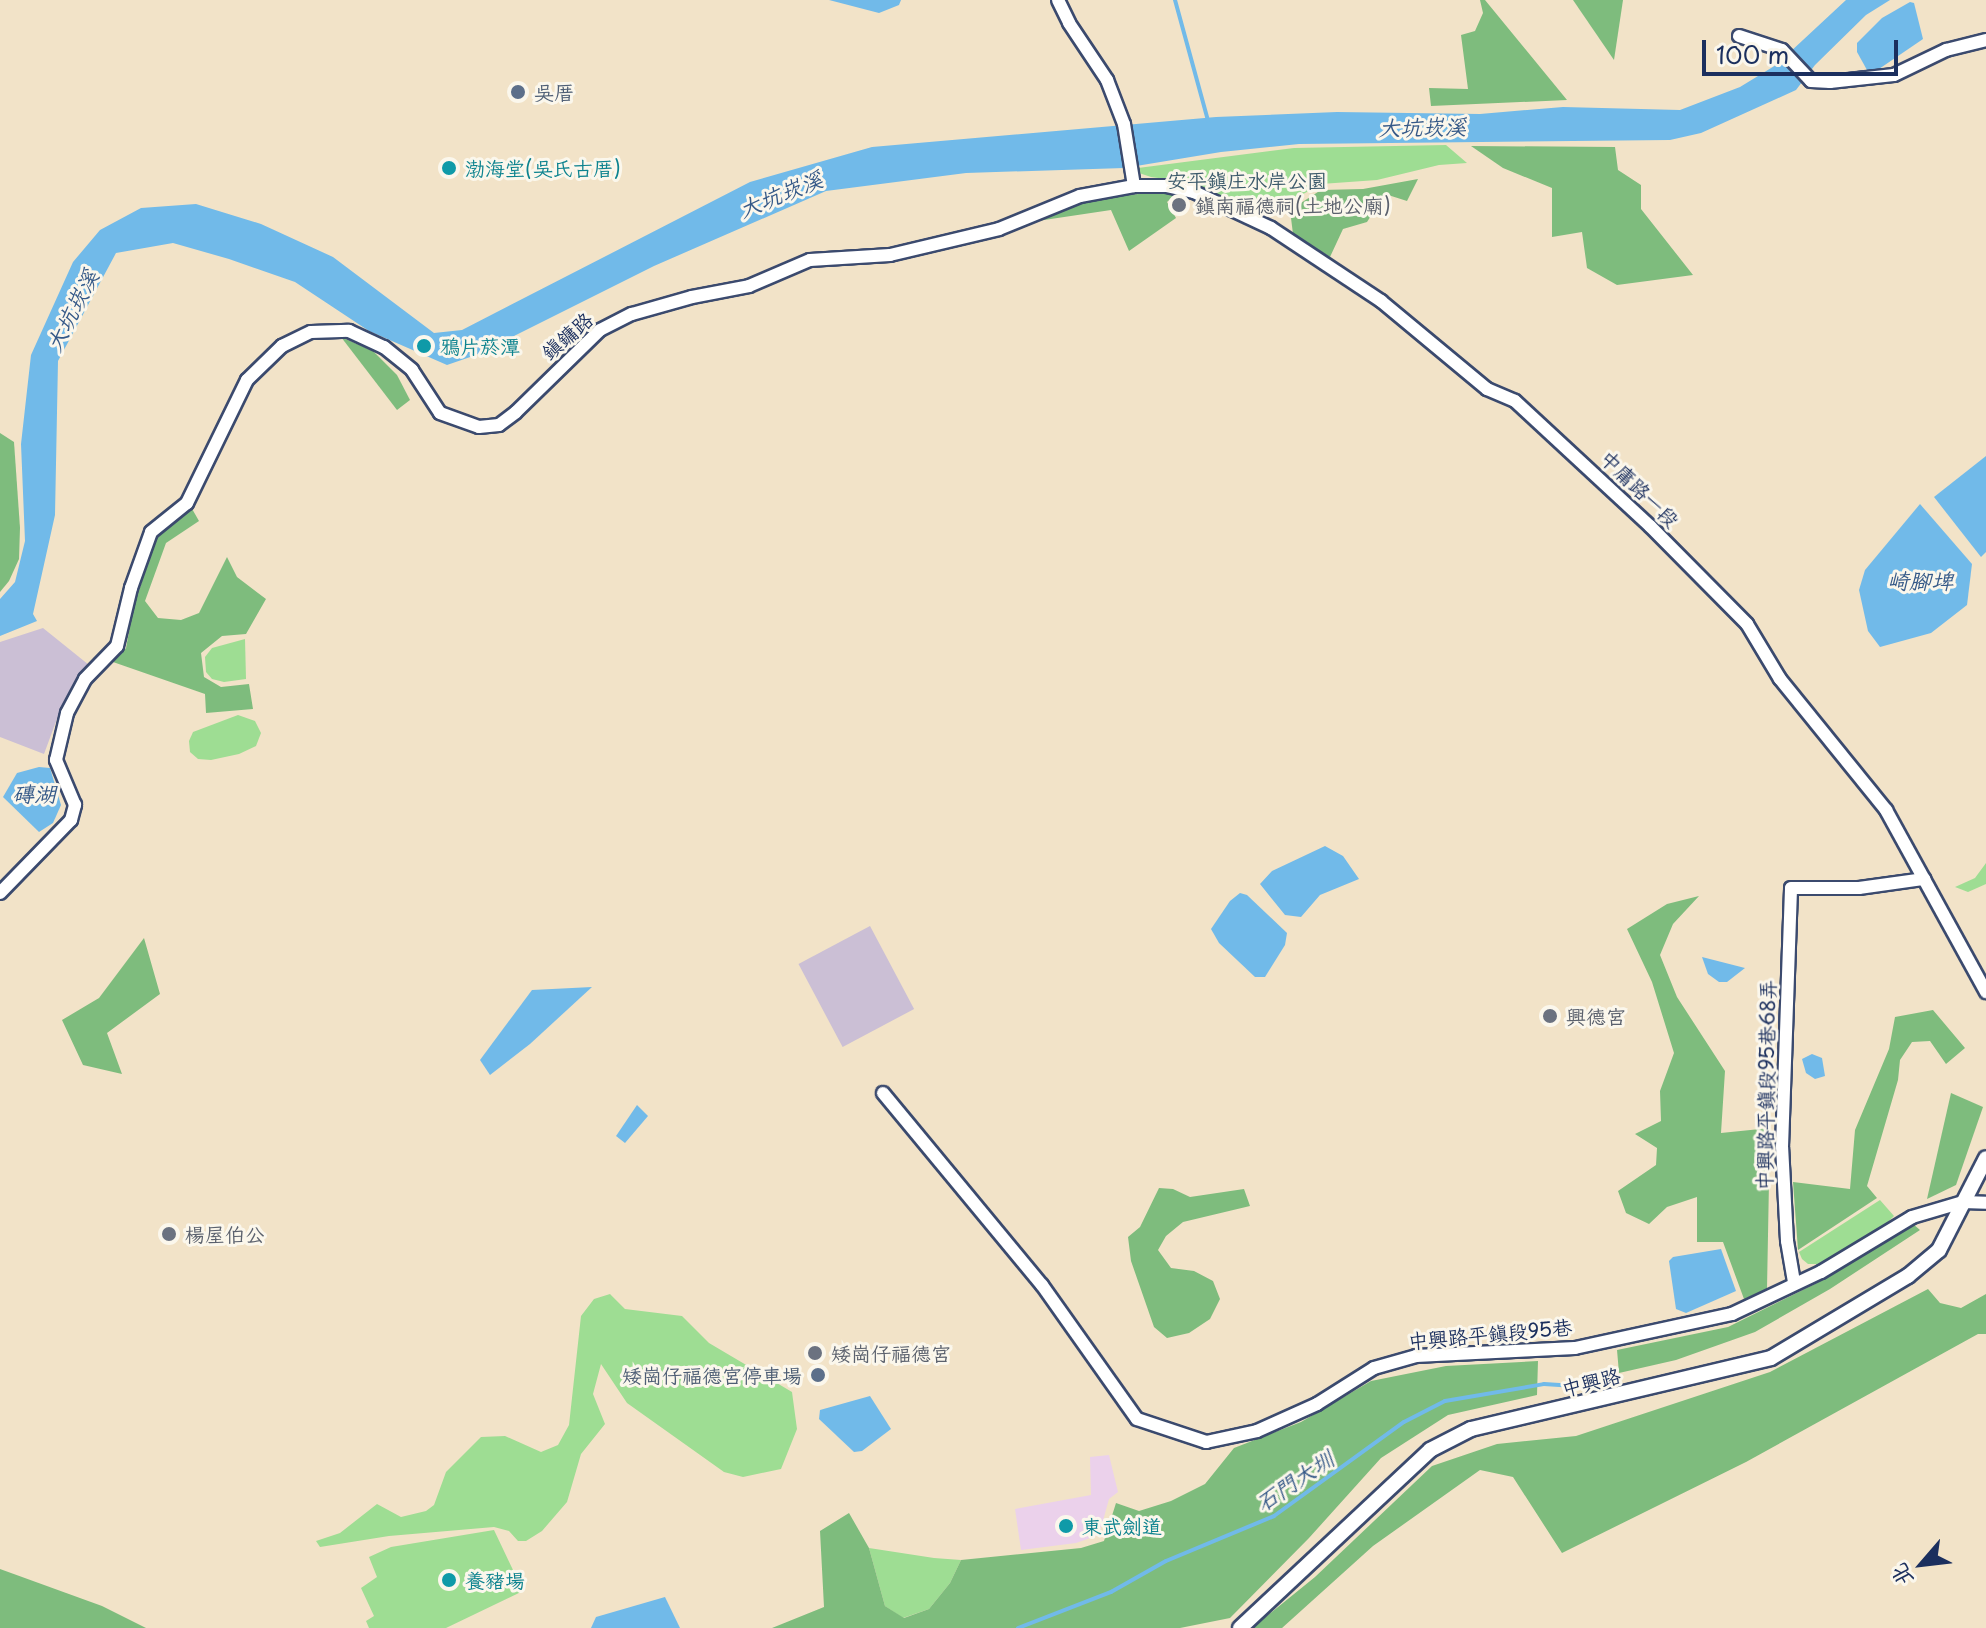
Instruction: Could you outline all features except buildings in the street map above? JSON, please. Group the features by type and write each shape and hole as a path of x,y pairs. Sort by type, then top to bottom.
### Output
{"street":[{"path":"1058,0 1069,23 1107,80 1124,124 1134,186"},
{"path":"1739,36 1764,42 1784,52 1811,81 1852,82 1894,75 1953,47 1986,40"},
{"name":"中庸路一段","path":"1134,186 1194,192 1271,228 1381,301 1487,389 1525,410 1650,526 1747,624 1780,679 1886,810 1986,992"},
{"name":"鎮鏞路","path":"0,893 71,820 75,805 56,760 67,713 85,679 117,646 131,588 151,532 187,503 247,380 282,346 311,332 349,331 384,347 412,370 440,413 479,427 499,425 600,330 632,314 692,297 749,286 810,260 890,255 999,229 1080,196 1134,186"},
{"name":"中興路平鎮段95巷68弄","path":"1794,1282 1787,1241 1782,1147 1791,888 1859,888 1924,879"},
{"name":"中興路平鎮段95巷","path":"883,1093 1042,1285 1137,1419 1206,1442 1257,1431 1317,1404 1374,1368 1388,1364 1430,1355 1575,1348 1732,1314 1794,1282 1821,1272 1912,1217 1963,1202 1986,1203"},
{"name":"中興路","path":"1240,1628 1430,1450 1471,1429 1771,1358 1908,1276 1939,1250 1986,1158"}],"shaded area":[{"path":"43,628 89,665 61,708 44,754 0,737 0,642"},
{"path":"870,926 914,1009 843,1047 798,964"},
{"path":"1109,1455 1118,1492 1109,1499 1099,1535 1076,1543 1021,1550 1015,1509 1091,1495 1090,1457"}],"green space":[{"path":"1480,0 1485,0 1567,100 1431,106 1429,88 1468,89 1461,35 1475,31 1483,13"},
{"path":"1573,0 1623,0 1614,60"},
{"name":"安平鎮庄水岸公園","path":"1446,145 1467,163 1439,165 1377,180 1321,184 1289,202 1260,204 1254,212 1195,183 1151,177 1139,173 1138,168 1294,148"},
{"path":"1471,146 1615,147 1618,170 1641,185 1641,209 1693,275 1617,285 1587,268 1582,232 1552,237 1552,188 1503,168"},
{"path":"1418,179 1407,201 1385,194 1367,222 1343,229 1330,257 1293,234 1290,210 1321,190 1363,189"},
{"path":"1138,194 1176,194 1167,202 1176,218 1129,251 1111,210 1024,223 1081,201"},
{"path":"341,337 373,351 397,375 410,400 397,410"},
{"path":"0,433 14,442 20,528 19,559 0,592"},
{"path":"191,507 199,521 166,543 145,601 158,618 181,620 199,613 227,557 237,577 266,599 246,634 222,636 201,653 204,677 221,687 249,684 253,709 206,713 205,694 113,662 126,648 134,605 157,537"},
{"path":"245,639 246,679 224,682 212,679 206,672 205,657 212,648"},
{"path":"238,715 255,721 261,733 256,746 239,754 211,760 198,759 190,752 189,741 193,732"},
{"path":"1986,863 1986,884 1968,892 1955,887 1975,878"},
{"path":"1699,896 1673,924 1660,955 1677,997 1725,1071 1721,1133 1770,1128 1767,1289 1744,1299 1723,1242 1697,1242 1697,1197 1667,1207 1649,1224 1626,1213 1618,1191 1656,1165 1657,1148 1635,1134 1661,1121 1660,1091 1674,1053 1652,982 1627,929 1667,904"},
{"path":"144,938 160,994 107,1033 122,1074 83,1065 62,1020 99,998"},
{"path":"1933,1010 1965,1048 1946,1064 1930,1041 1912,1042 1900,1060 1898,1080 1867,1186 1877,1198 1798,1250 1793,1182 1850,1189 1855,1130 1889,1049 1895,1017"},
{"path":"1951,1093 1983,1107 1956,1185 1927,1199"},
{"path":"1159,1188 1173,1189 1190,1197 1244,1189 1250,1206 1183,1222 1166,1236 1158,1250 1171,1268 1194,1271 1213,1281 1220,1299 1210,1319 1189,1333 1167,1338 1154,1327 1131,1261 1128,1237 1140,1227"},
{"path":"1880,1200 1894,1216 1887,1223 1819,1264 1808,1264 1802,1259 1799,1252"},
{"path":"1913,1224 1920,1230 1830,1289 1755,1332 1676,1360 1619,1373 1617,1350 1728,1327 1815,1284"},
{"path":"1928,1289 1940,1303 1961,1308 1986,1294 1986,1334 1978,1334 1746,1462 1562,1553 1513,1477 1480,1470 1373,1546 1282,1628 1252,1628 1315,1577 1432,1466 1497,1444 1576,1436 1770,1372"},
{"path":"610,1294 625,1309 682,1316 709,1343 792,1392 797,1429 781,1469 743,1477 724,1472 627,1403 601,1364 593,1394 605,1424 581,1454 567,1502 542,1531 526,1541 518,1541 509,1531 494,1527 389,1536 320,1547 316,1541 340,1533 377,1504 401,1517 426,1511 434,1505 446,1472 481,1437 505,1436 541,1452 558,1445 569,1425 581,1316 594,1299"},
{"path":"1538,1361 1537,1395 1448,1415 1381,1458 1309,1538 1230,1618 1180,1628 772,1628 824,1607 820,1531 849,1513 869,1548 885,1606 904,1618 929,1609 950,1583 961,1560 1081,1548 1104,1541 1116,1503 1139,1511 1171,1501 1205,1484 1234,1448 1301,1422 1371,1381 1446,1366"},
{"name":"養豬場","path":"494,1530 523,1591 446,1628 369,1628 366,1621 374,1616 361,1588 377,1577 369,1557 391,1547"},
{"path":"869,1548 961,1560 950,1583 929,1609 903,1618 885,1606"},
{"path":"0,1569 102,1606 146,1628 0,1628"}],"water":[{"path":"829,0 901,0 899,5 879,13"},
{"name":"大坑崁溪","path":"1846,0 1890,0 1866,15 1815,65 1796,90 1701,133 1670,140 1299,144 1221,152 1124,168 966,173 826,191 654,266 476,355 447,365 369,331 295,282 229,259 173,243 116,253 58,361 55,515 33,614 37,621 0,636 0,599 15,582 25,541 21,444 31,355 73,262 100,230 141,208 196,204 261,224 333,257 434,333 462,330 750,182 872,147 1216,117 1337,112 1480,114 1563,107 1680,110 1740,87 1776,65"},
{"path":"1910,2 1914,3 1923,39 1876,71 1867,70 1857,52 1857,43 1882,18"},
{"name":"崎腳埤","path":"1986,456 1986,552 1981,557 1934,497"},
{"name":"崎腳埤","path":"1920,504 1972,564 1967,605 1931,633 1880,647 1868,631 1859,590 1865,570"},
{"name":"磚湖","path":"39,767 50,768 61,805 53,823 39,832 3,797 17,773"},
{"path":"1325,846 1343,856 1359,879 1320,895 1301,917 1285,915 1260,884 1272,871"},
{"path":"1240,893 1247,895 1287,933 1285,945 1265,977 1255,977 1219,943 1211,929 1230,901"},
{"path":"1702,957 1745,968 1727,982 1719,982 1708,974"},
{"path":"592,987 530,1044 490,1075 480,1060 532,990"},
{"path":"1812,1054 1822,1058 1825,1076 1815,1079 1806,1073 1802,1059"},
{"path":"637,1105 648,1116 625,1143 616,1136"},
{"path":"1721,1249 1736,1291 1686,1313 1676,1309 1669,1261 1673,1257"},
{"path":"870,1396 891,1429 862,1451 854,1452 819,1419 820,1410"},
{"path":"665,1597 680,1628 591,1628 596,1617"}],"waterway":[{"path":"1175,0 1208,121"},
{"name":"石門大圳","path":"1018,1628 1111,1592 1166,1561 1274,1516 1404,1422 1445,1401 1544,1384 1590,1387"}],"place":[{"name":"吳厝","path":"518,92"},
{"name":"渤海堂(吳氏古厝)","path":"449,168"},
{"name":"鎮南福德祠(土地公廟)","path":"1179,205"},
{"name":"鴉片菸潭","path":"424,346"},
{"name":"興德宮","path":"1550,1016"},
{"name":"楊屋伯公","path":"169,1234"},
{"name":"矮崗仔福德宮","path":"815,1353"},
{"name":"矮崗仔福德宮停車場","path":"818,1375"},
{"name":"東武劍道","path":"1066,1526"},
{"name":"養豬場","path":"449,1580"}]}
